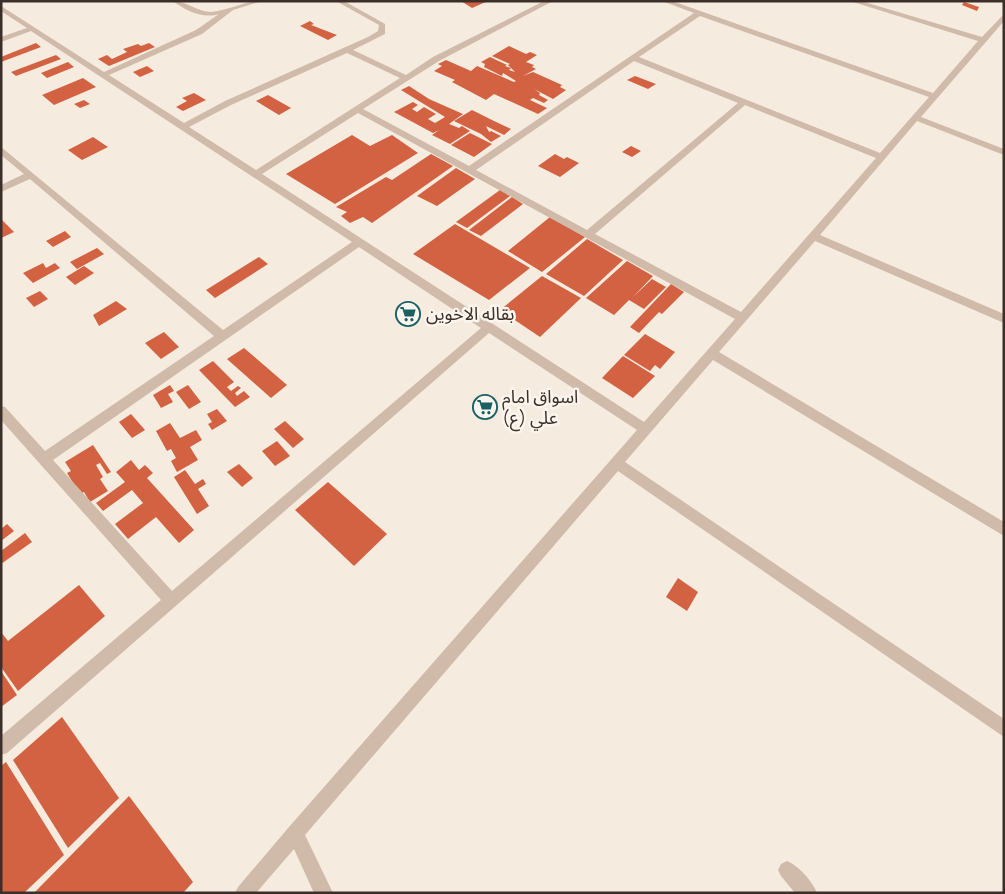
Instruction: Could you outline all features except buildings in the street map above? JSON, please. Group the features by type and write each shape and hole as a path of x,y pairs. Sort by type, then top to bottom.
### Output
{"street":[{"path":"176,1 200,13 213,14 259,1"},
{"path":"183,127 228,103 371,39 382,32 382,24 339,1"},
{"path":"256,174 436,59 550,1"},
{"path":"665,1 934,96"},
{"path":"853,1 983,40"},
{"path":"1,8 646,430"},
{"path":"104,75 198,32 230,10"},
{"path":"470,170 699,13"},
{"path":"244,893 1004,16"},
{"path":"1,40 33,28"},
{"path":"347,50 406,78"},
{"path":"634,58 881,157"},
{"path":"588,234 744,102"},
{"path":"357,109 742,318"},
{"path":"916,118 1004,152"},
{"path":"1,150 222,336"},
{"path":"1,189 30,175"},
{"path":"813,236 1004,319"},
{"path":"44,459 359,242"},
{"path":"1,747 489,327"},
{"path":"711,354 1004,530"},
{"path":"1,411 171,601"},
{"path":"616,463 1004,729"},
{"path":"295,833 324,893"},
{"path":"787,870 808,893"}],"place":[{"name":"بقاله الاخوين","path":"408,314"},
{"name":"اسواق امام علي (ع)","path":"485,407"}]}
